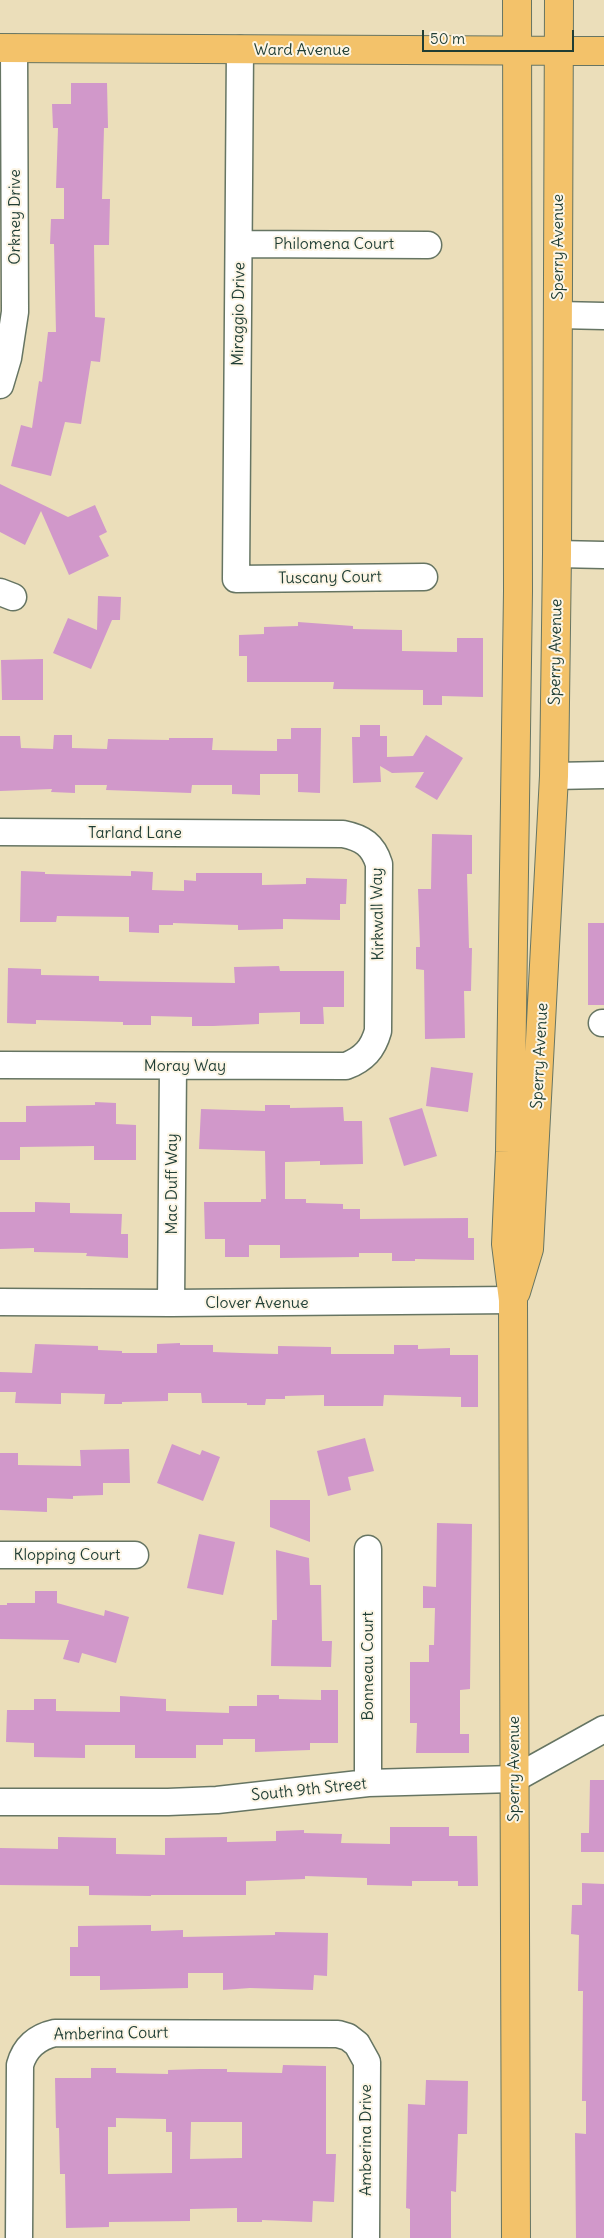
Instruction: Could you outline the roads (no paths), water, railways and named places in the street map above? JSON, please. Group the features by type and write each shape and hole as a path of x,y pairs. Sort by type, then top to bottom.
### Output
{"main road":[{"name":"Sperry Avenue","path":"516,2238 513,1300 506,1244 510,1142 518,592 517,0"},
{"name":"Sperry Avenue","path":"513,1300 529,1249 554,776 558,554 558,0"},
{"name":"Ward Avenue","path":"7,48 604,51"}],"street":[{"name":"Orkney Drive","path":"0,385 8,358 15,312 8,196 7,48"},
{"name":"Miraggio Drive","path":"236,579 240,49"},
{"name":"Philomena Court","path":"240,244 428,245"},
{"path":"558,315 604,316"},
{"path":"558,554 604,555"},
{"name":"Tuscany Court","path":"236,579 424,577"},
{"path":"554,776 604,775"},
{"name":"Tarland Lane","path":"0,832 269,834"},
{"name":"Kirkwall Way","path":"269,834 343,834 358,837 369,844 375,853 379,864 378,1031 374,1044 366,1054"},
{"name":"Moray Way","path":"0,1065 346,1066 356,1062 366,1054"},
{"name":"Mac Duff Way","path":"171,1303 173,1066"},
{"name":"Clover Avenue","path":"0,1302 171,1303 513,1300"},
{"name":"Bonneau Court","path":"368,1549 368,1783"},
{"name":"Klopping Court","path":"0,1555 135,1555"},
{"name":"South 9th Street","path":"0,1802 168,1802 217,1800 368,1783 514,1779 604,1729"},
{"name":"Amberina Court","path":"19,2238 20,2065 26,2050 36,2040 56,2033 283,2033 338,2034 348,2037 357,2044"},
{"name":"Amberina Drive","path":"357,2044 366,2062 366,2238"}]}
